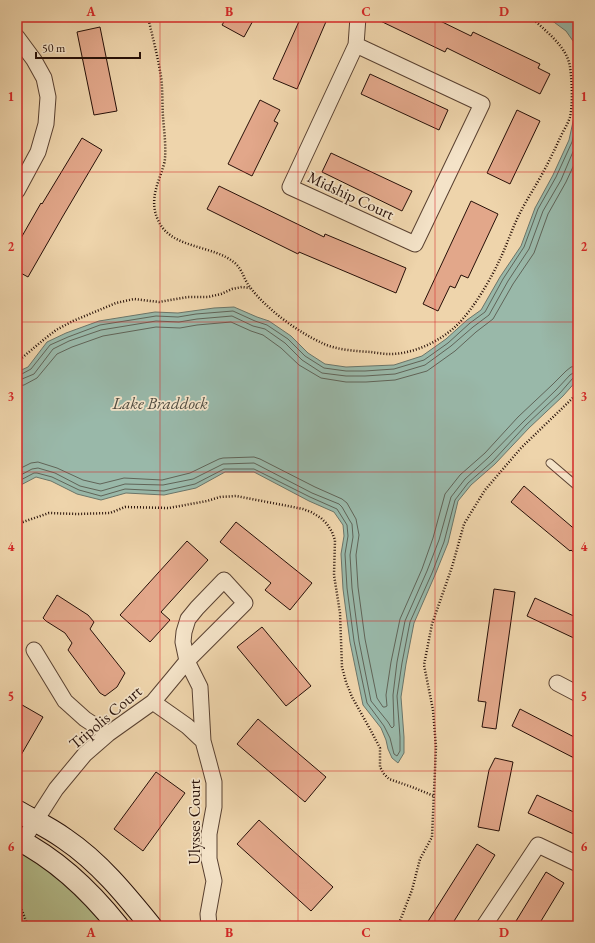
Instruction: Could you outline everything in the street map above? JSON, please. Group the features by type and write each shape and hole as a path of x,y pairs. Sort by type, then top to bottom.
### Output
{"street":[{"path":"356,44 358,17"},
{"path":"17,37 34,60 44,78 48,97 46,124 38,152 17,191"},
{"name":"Midship Court","path":"356,44 482,104 414,244 290,187 356,44"},
{"name":"Tripolis Court","path":"20,841 36,821 56,789 85,754 108,734 153,702 187,661 245,603 224,580 197,608 188,620 184,632 183,642 187,661"},
{"path":"34,650 65,701 85,719 108,734"},
{"name":"Ulysses Court","path":"187,661 200,687 203,742 214,782 214,807 209,834 209,859 214,881 208,914 209,926"},
{"path":"557,683 578,694"},
{"name":"Ulysses Court","path":"153,702 187,726 203,742"},
{"path":"17,811 65,839 88,857 110,877 151,926"},
{"path":"20,841 50,860 71,876 91,895 118,926"},
{"path":"484,926 538,845 578,864"}],"lane":[{"path":"550,463 578,487"}],"path":[{"path":"148,17 161,73 165,160 153,205 159,223 171,236 218,254 236,264 251,288 274,313 298,330 323,344 332,347 388,354 405,353 436,341 455,328 466,316 488,282 501,258 523,207 553,154 570,118 572,80 568,57 531,17"},
{"path":"17,361 56,330 95,311 116,304 134,299 159,302 188,297 208,297 221,294 232,289 242,287 251,288"},
{"path":"398,926 412,890 420,859 432,837 436,747 433,710 424,665 432,624 452,567 464,524 485,490 521,448 578,393"},
{"path":"17,524 49,513 110,513 125,507 169,508 220,497 236,496 303,509 321,518 327,524 335,540 334,575 340,613 342,667 352,697 380,748 380,767 389,779 434,796"},
{"path":"17,889 19,908 28,926"}],"green space":[{"path":"17,850 66,884 84,901 106,926 17,926"}],"water":[{"path":"547,17 578,17 578,48 566,31"},
{"name":"Lake Braddock","path":"578,91 578,379 495,464 471,485 458,501 448,543 414,623 401,697 404,753 398,763 392,758 381,728 363,705 350,642 343,589 341,554 344,536 343,525 334,512 309,501 254,472 225,472 196,488 164,495 126,493 101,500 77,494 51,481 36,477 17,487 17,372 28,367 47,342 66,333 99,321 155,312 178,313 234,307 269,321 291,336 308,353 325,364 346,367 394,365 422,356 446,339 467,320 481,310 500,277 521,246 535,208 553,175 569,140"}],"building":[{"path":"227,17 255,17 244,37 222,25"},
{"path":"301,17 328,17 297,89 273,79"},
{"path":"372,17 432,17 471,36 473,32 540,64 538,68 550,74 540,94 447,48 445,52"},
{"path":"100,27 117,111 94,115 77,32"},
{"path":"370,74 448,110 439,130 361,94"},
{"path":"260,100 280,110 274,121 278,123 252,176 228,164"},
{"path":"517,110 540,121 510,184 487,173"},
{"path":"82,138 102,150 28,277 17,271 17,245 41,203 42,204"},
{"path":"331,153 412,191 402,211 322,172"},
{"path":"219,186 324,237 325,234 406,268 396,293 299,252 298,254 207,209"},
{"path":"471,201 498,214 468,278 461,275 455,288 450,286 438,311 423,304"},
{"path":"524,486 578,532 578,556 511,502"},
{"path":"236,522 312,583 290,610 265,590 271,583 220,542"},
{"path":"187,541 208,560 161,612 170,620 150,642 120,615"},
{"path":"494,589 515,592 496,729 482,727 486,702 478,701"},
{"path":"57,595 88,615 94,622 90,629 125,673 117,687 105,696 100,693 68,650 72,643 65,633 43,618"},
{"path":"535,598 578,618 578,640 527,616"},
{"path":"262,627 311,686 286,706 237,647"},
{"path":"17,702 43,717 17,762"},
{"path":"520,709 578,739 578,760 512,726"},
{"path":"258,719 326,777 305,802 237,744"},
{"path":"495,758 513,762 499,831 478,827 489,770"},
{"path":"156,772 185,793 143,851 114,829"},
{"path":"537,795 578,814 578,836 528,813"},
{"path":"259,820 333,887 311,911 237,844"},
{"path":"477,844 495,855 451,926 425,926"},
{"path":"546,872 564,883 538,926 513,926"}]}
